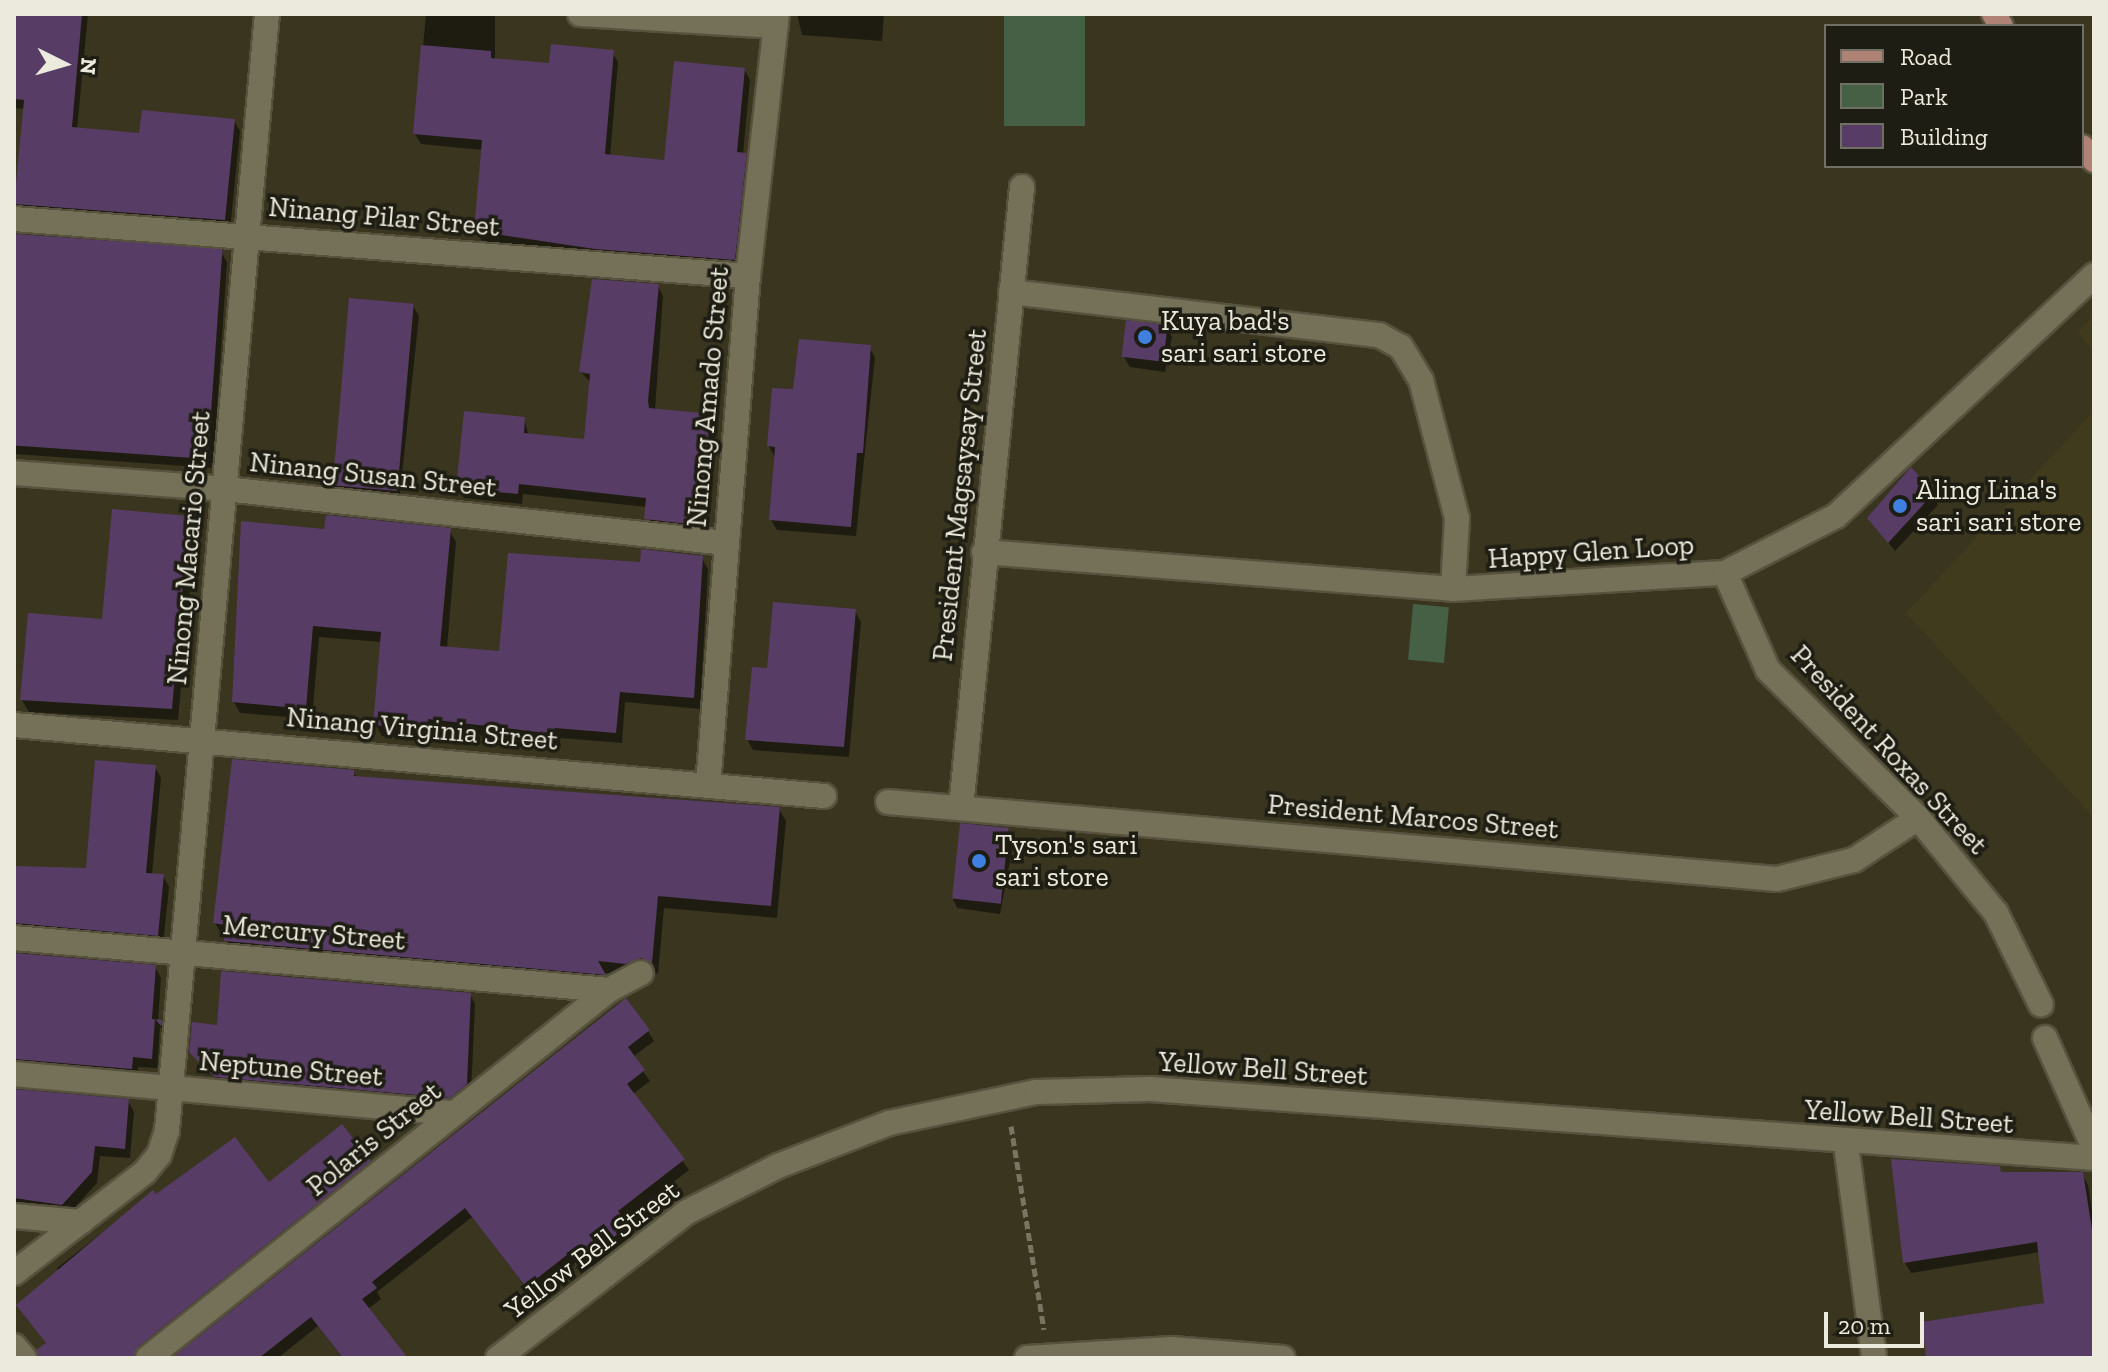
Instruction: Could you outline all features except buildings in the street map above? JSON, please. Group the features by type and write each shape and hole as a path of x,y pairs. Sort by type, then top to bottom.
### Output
{"street":[{"name":"Ninong Macario Street","path":"14,1273 81,1222 159,1155 171,1088 267,14"},
{"path":"580,14 777,20"},
{"name":"Ninong Amado Street","path":"708,786 748,276 777,20"},
{"name":"President Magsaysay Street","path":"961,808 1022,187"},
{"name":"Ninang Pilar Street","path":"14,219 748,276"},
{"name":"Happy Glen Loop","path":"984,552 1453,589 1725,573 1836,516 2094,275"},
{"path":"1011,292 1379,335 1401,347 1421,380 1457,518 1453,589"},
{"name":"Ninang Susan Street","path":"14,473 225,489 726,543"},
{"name":"President Roxas Street","path":"1725,573 1768,670 1918,818 1996,913 2041,1005"},
{"name":"Ninang Virginia Street","path":"14,725 203,739 824,796"},
{"name":"President Marcos Street","path":"888,802 1777,879 1854,860 1918,818"},
{"name":"Mercury Street","path":"14,938 609,990"},
{"name":"Polaris Street","path":"148,1358 609,990 641,973"},
{"path":"2045,1038 2094,1148"},
{"name":"Neptune Street","path":"14,1074 453,1113"},
{"name":"Yellow Bell Street","path":"498,1358 687,1212 778,1166 889,1123 1036,1092 1150,1089 1846,1144 2094,1158"},
{"path":"1846,1144 1874,1358"},
{"path":"14,1216 81,1222"},
{"path":"14,1346 24,1358"},
{"path":"1038,1357 1172,1349 1283,1358"}],"path":[{"path":"1007,1098 1038,1357"}],"shaded area":[{"path":"2094,316 2094,353 2078,332"},
{"path":"2094,411 2094,818 1906,613"}],"green space":[{"path":"1004,14 1085,14 1085,126 1004,126"},
{"path":"1413,604 1449,607 1444,663 1408,660"}],"place":[{"name":"Kuya bad's sari sari store","path":"1145,337"},
{"name":"Aling Lina's sari sari store","path":"1900,506"},
{"name":"Tyson's sari sari store","path":"979,861"}]}
